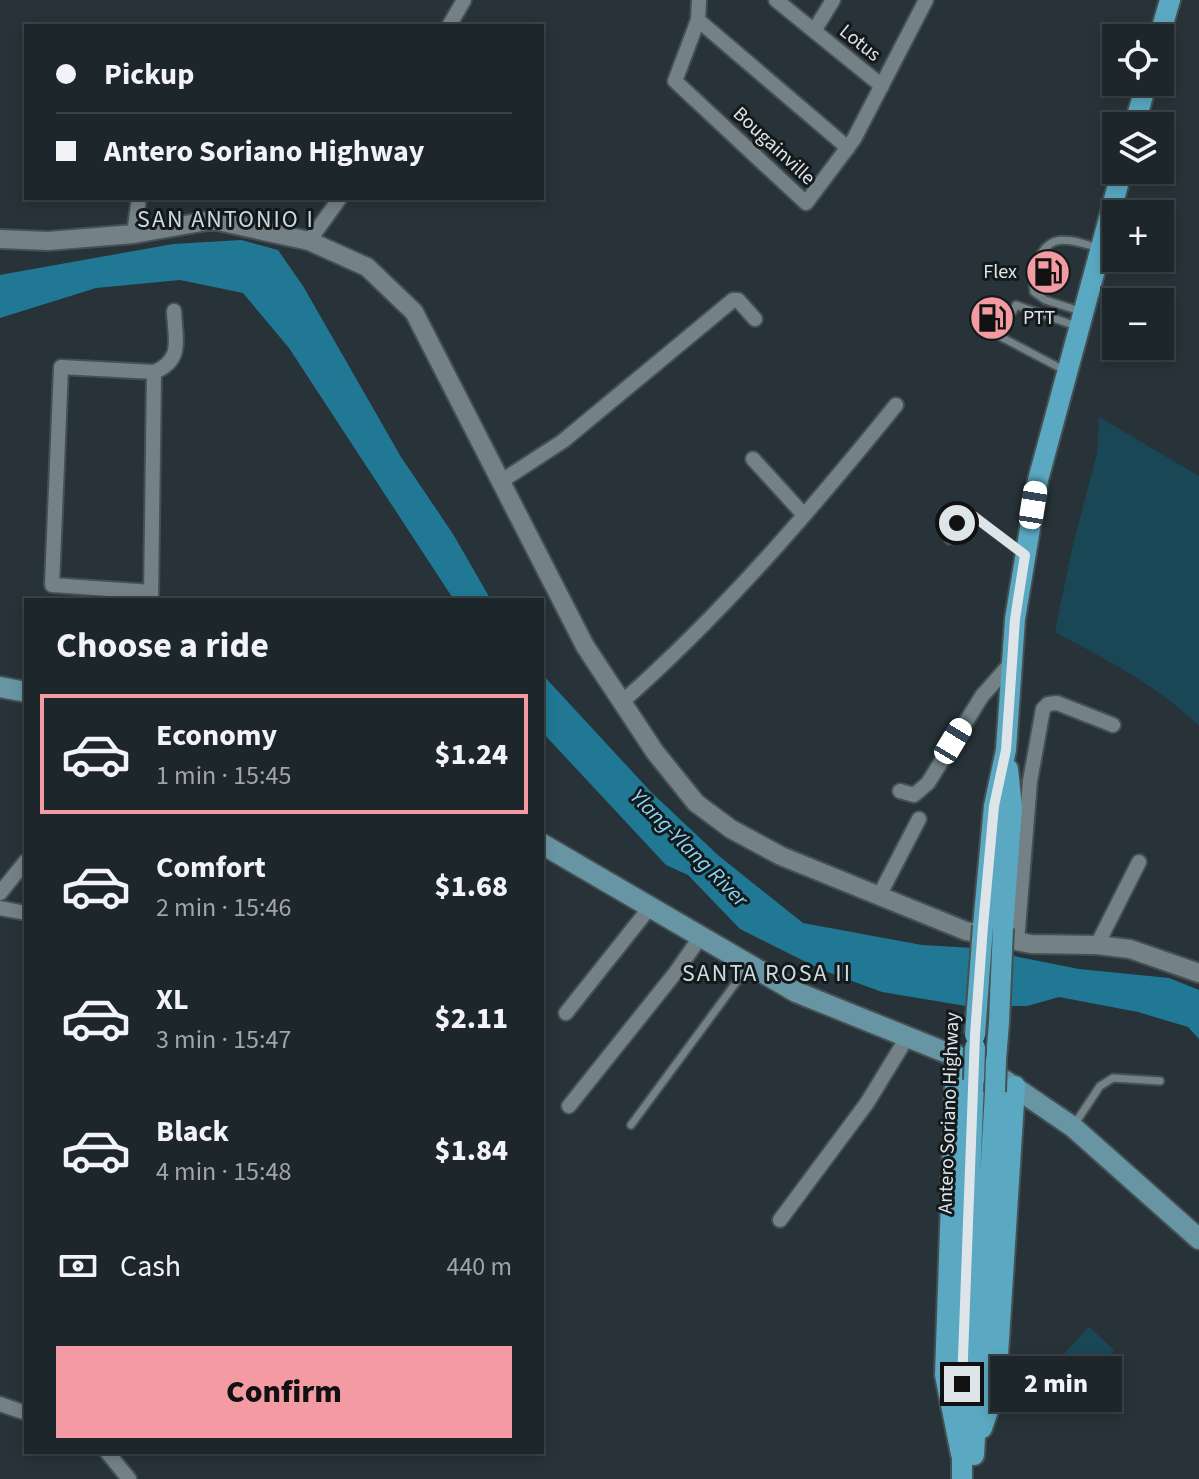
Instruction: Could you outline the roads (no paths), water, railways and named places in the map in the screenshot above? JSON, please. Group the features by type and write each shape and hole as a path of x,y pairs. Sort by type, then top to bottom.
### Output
{"main road":[{"path":"1163,24 1170,0"},
{"name":"Antero Soriano Highway","path":"962,1479 967,1454 995,1092 1001,932 1012,807 1006,750 1012,662 1038,480 1118,184"},
{"path":"0,687 24,692"},
{"path":"544,845 796,992 908,1036 969,1045 1015,1086 1073,1127 1199,1239"},
{"name":"Antero Soriano Highway","path":"972,1479 967,1454 974,1080 969,1045 1001,932"},
{"path":"967,1454 945,1375 969,1045"},
{"path":"967,1454 996,1387 1015,1086"}],"street":[{"path":"450,24 464,0"},
{"name":"Bougainville","path":"699,0 698,20 675,81 806,203 848,148 926,0"},
{"name":"Lotus","path":"776,0 882,86"},
{"path":"814,31 833,0"},
{"path":"698,20 848,148"},
{"path":"134,234 139,200"},
{"path":"309,241 339,200"},
{"path":"0,239 48,241 134,234 213,220 309,241 367,267 414,312 585,646 655,752 696,803 728,827 781,856 966,931 1001,932 1031,944 1130,949 1199,973"},
{"path":"500,482 563,441 733,300 738,300 755,319"},
{"path":"154,372 151,596 52,585 61,367 154,372 167,367 175,355 174,311"},
{"path":"622,702 670,660 804,515 896,405"},
{"path":"753,459 804,515"},
{"path":"900,791 914,795 928,783 982,696 1012,662"},
{"path":"1001,932 1043,709 1048,704 1057,703 1113,725"},
{"path":"879,896 919,819"},
{"path":"1097,945 1139,862"},
{"path":"0,893 24,863"},
{"path":"566,1013 651,906"},
{"path":"0,908 24,913"},
{"path":"569,1106 701,936"},
{"path":"780,1220 867,1103 908,1036"},
{"path":"0,1404 24,1412"},
{"path":"109,1454 129,1479"}],"lane":[{"path":"1080,320 1034,292 1032,282 1037,261 1045,247 1055,240 1067,239 1100,248"},
{"path":"1013,311 1016,305 1080,320"},
{"path":"1004,330 1001,337 1066,371"},
{"path":"949,540 957,523 972,515 1025,555"},
{"path":"631,1125 749,965"},
{"path":"1073,1127 1100,1086 1113,1078 1160,1081"}],"water":[{"path":"241,240 278,250 303,286 401,457 453,534 490,598 453,598 289,348 243,293 180,280 96,288 0,318 0,275 173,244"},
{"name":"Ylang-Ylang River","path":"544,676 652,793 719,856 803,923 922,945 974,948 1079,969 1169,978 1199,990 1199,1039 1188,1027 1138,1012 1059,997 1027,1006 966,1006 882,992 822,970 740,929 688,875 666,865 544,734"}],"place":[{"name":"Flex","path":"1048,272"},
{"name":"PTT","path":"992,318"}],"district":[{"name":"SAN ANTONIO I","path":"226,219"},
{"name":"SANTA ROSA II","path":"767,973"}]}
